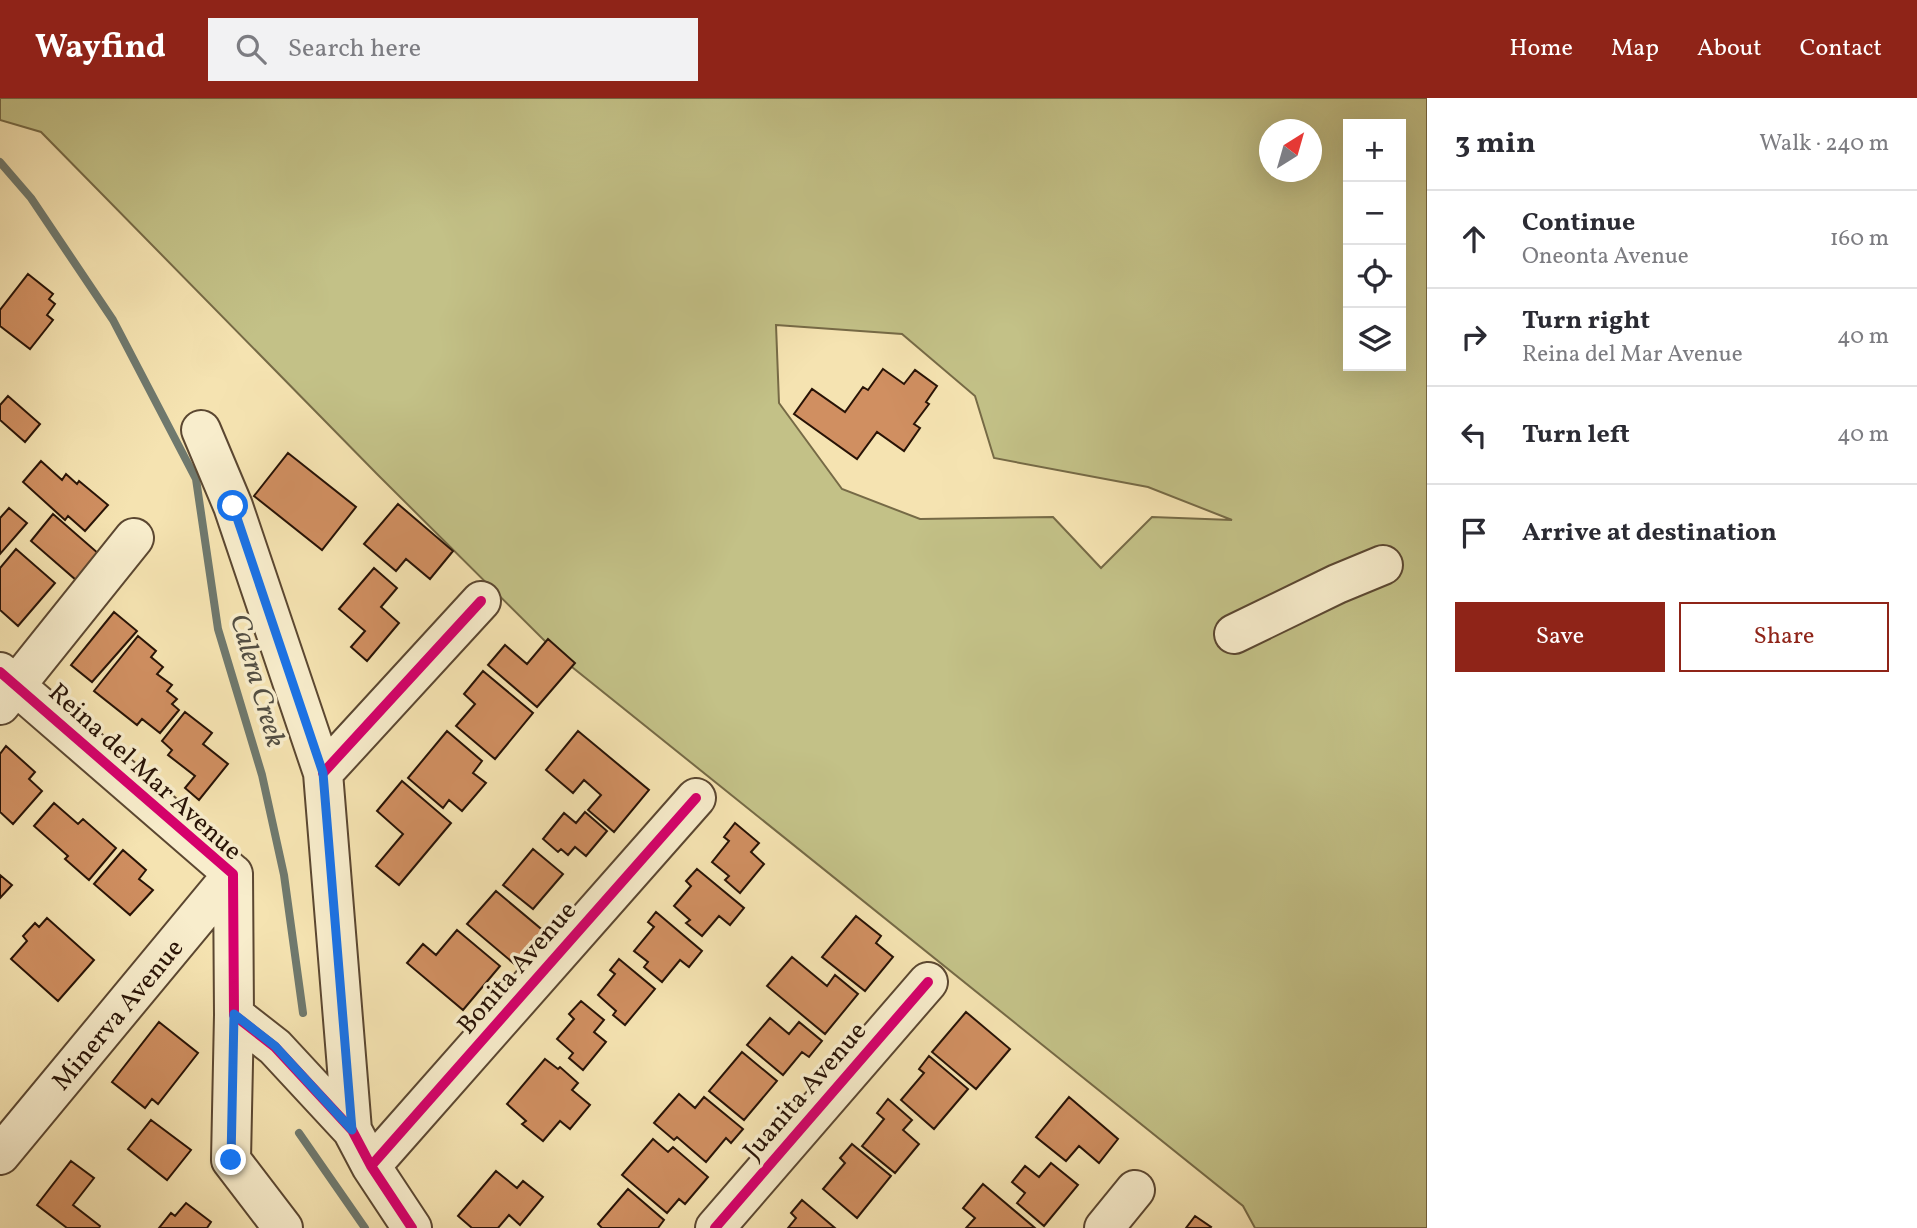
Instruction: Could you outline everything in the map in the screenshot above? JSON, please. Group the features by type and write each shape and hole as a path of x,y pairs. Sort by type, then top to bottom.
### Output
{"street":[{"path":"201,430 233,506 323,773 352,1130"},
{"path":"6,688 134,538"},
{"path":"1234,634 1383,565"},
{"path":"323,773 481,601"},
{"name":"Reina del Mar Avenue","path":"6,688 233,874 231,1160 283,1228"},
{"name":"Bonita Avenue","path":"370,1166 696,798"},
{"name":"Minerva Avenue","path":"0,1155 233,874"},
{"name":"Juanita Avenue","path":"715,1228 928,982"},
{"path":"234,1014 275,1046 352,1130 370,1166 412,1228"},
{"path":"1104,1228 1135,1190"}],"shaded area":[{"path":"0,98 1427,98 1427,1228 1255,1228 1243,1206 567,663 41,132 0,120","holes":["776,325 902,334 975,396 994,458 1148,487 1232,520 1152,517 1101,568 1053,517 920,519 842,489 779,403"]}],"building":[{"path":"28,274 53,294 49,299 55,304 47,315 53,320 30,349 0,326 0,310"},
{"path":"883,369 904,384 915,370 937,386 926,402 929,404 914,424 920,428 904,451 877,432 857,459 794,414 812,389 845,412 863,387 868,390"},
{"path":"8,396 40,424 25,442 0,420 0,405"},
{"path":"288,453 356,507 322,550 254,496"},
{"path":"41,461 62,480 66,474 77,484 79,481 108,505 85,531 68,516 65,520 23,482"},
{"path":"398,504 453,551 430,579 406,559 396,571 364,544"},
{"path":"9,508 27,523 0,554 0,518"},
{"path":"53,514 99,554 76,580 31,541"},
{"path":"16,549 55,583 18,626 0,610 0,568"},
{"path":"374,568 397,588 381,607 399,623 367,661 351,647 365,631 339,609"},
{"path":"114,612 137,631 92,682 71,665"},
{"path":"138,636 156,651 151,657 163,667 157,674 172,685 167,691 177,699 172,704 179,710 160,733 142,719 137,725 94,691"},
{"path":"548,639 575,663 537,707 488,665 505,645 527,664"},
{"path":"483,671 533,713 495,759 456,726 475,704 464,694"},
{"path":"185,712 212,733 203,744 228,764 199,800 185,788 195,776 168,755 172,750 162,741"},
{"path":"447,731 482,761 473,773 486,783 462,811 449,800 443,808 408,778"},
{"path":"578,731 649,790 614,832 588,810 601,795 584,780 573,793 546,770"},
{"path":"6,746 35,772 29,779 42,791 13,824 0,812 0,754"},
{"path":"402,781 451,823 399,885 376,866 403,834 377,811"},
{"path":"54,803 78,824 83,819 116,848 89,880 65,859 68,856 34,826"},
{"path":"585,812 607,831 586,856 575,847 568,855 561,849 558,852 543,839 564,813 576,823"},
{"path":"735,823 759,843 751,852 764,864 740,893 725,880 729,876 712,862 729,841 724,837"},
{"path":"533,849 563,874 533,909 503,885"},
{"path":"123,850 146,870 139,879 153,890 130,915 94,884"},
{"path":"697,869 744,908 730,925 719,916 702,936 686,923 690,920 674,906 691,886 686,881"},
{"path":"0,875 12,885 0,898"},
{"path":"496,891 546,933 518,967 467,924"},
{"path":"656,912 702,951 689,967 680,960 662,982 644,967 648,962 634,951 654,927 648,922"},
{"path":"856,916 881,936 876,943 893,957 865,991 822,957"},
{"path":"47,918 94,960 58,1001 11,959 27,941 23,936 35,923 39,927"},
{"path":"457,930 500,966 463,1010 407,963 423,944 436,955"},
{"path":"792,957 827,986 835,975 858,994 825,1034 767,986"},
{"path":"619,959 655,989 625,1025 613,1015 616,1011 598,995 615,974 610,970"},
{"path":"581,1001 604,1020 594,1032 606,1042 583,1070 569,1058 573,1053 557,1039 574,1019 569,1014"},
{"path":"966,1012 1010,1049 976,1089 932,1052"},
{"path":"770,1018 789,1034 799,1022 822,1041 809,1057 802,1052 783,1075 747,1045"},
{"path":"159,1022 198,1053 158,1104 152,1099 145,1108 112,1082"},
{"path":"742,1052 777,1081 744,1120 709,1091"},
{"path":"929,1056 968,1089 934,1129 901,1100 924,1073 919,1069"},
{"path":"545,1059 558,1069 560,1067 578,1083 572,1090 590,1105 570,1129 560,1121 543,1141 522,1124 526,1121 507,1104"},
{"path":"679,1094 695,1108 704,1097 743,1129 731,1143 726,1138 706,1162 677,1137 674,1140 654,1123"},
{"path":"1069,1097 1118,1139 1099,1163 1079,1146 1066,1161 1036,1137"},
{"path":"888,1099 912,1120 903,1130 919,1144 895,1173 862,1146 884,1119 877,1113"},
{"path":"151,1120 191,1150 167,1180 128,1149"},
{"path":"653,1139 668,1152 673,1147 708,1177 685,1204 679,1199 667,1213 622,1175"},
{"path":"852,1144 891,1176 857,1218 823,1189 845,1163 840,1158"},
{"path":"71,1161 94,1178 73,1205 100,1226 99,1228 67,1228 37,1205"},
{"path":"1051,1163 1078,1185 1044,1226 1017,1203 1025,1193 1012,1182 1025,1166 1039,1177"},
{"path":"496,1171 517,1188 523,1181 543,1197 520,1225 509,1215 498,1228 472,1228 458,1216"},
{"path":"983,1184 1035,1228 966,1228 975,1218 963,1208"},
{"path":"628,1189 664,1220 658,1228 602,1228 598,1224"},
{"path":"802,1200 835,1228 788,1228 796,1218 791,1213"},
{"path":"186,1203 211,1222 207,1228 159,1228 171,1213 175,1216"},
{"path":"1195,1216 1211,1227 1186,1228"}],"waterway":[{"name":"Calera Creek","path":"0,162 31,198 113,320 196,479 218,629 262,775 284,875 303,1013"},
{"name":"Calera Creek","path":"299,1133 365,1228"}],"cycle path":[{"path":"323,773 481,601"},
{"path":"0,672 233,874 234,1015 275,1047 352,1130 371,1166 412,1228"},
{"path":"371,1166 696,798"},
{"path":"715,1228 928,982"}],"route":[{"path":"231,1160 234,1014 275,1046 352,1130 323,773 233,506"}]}
